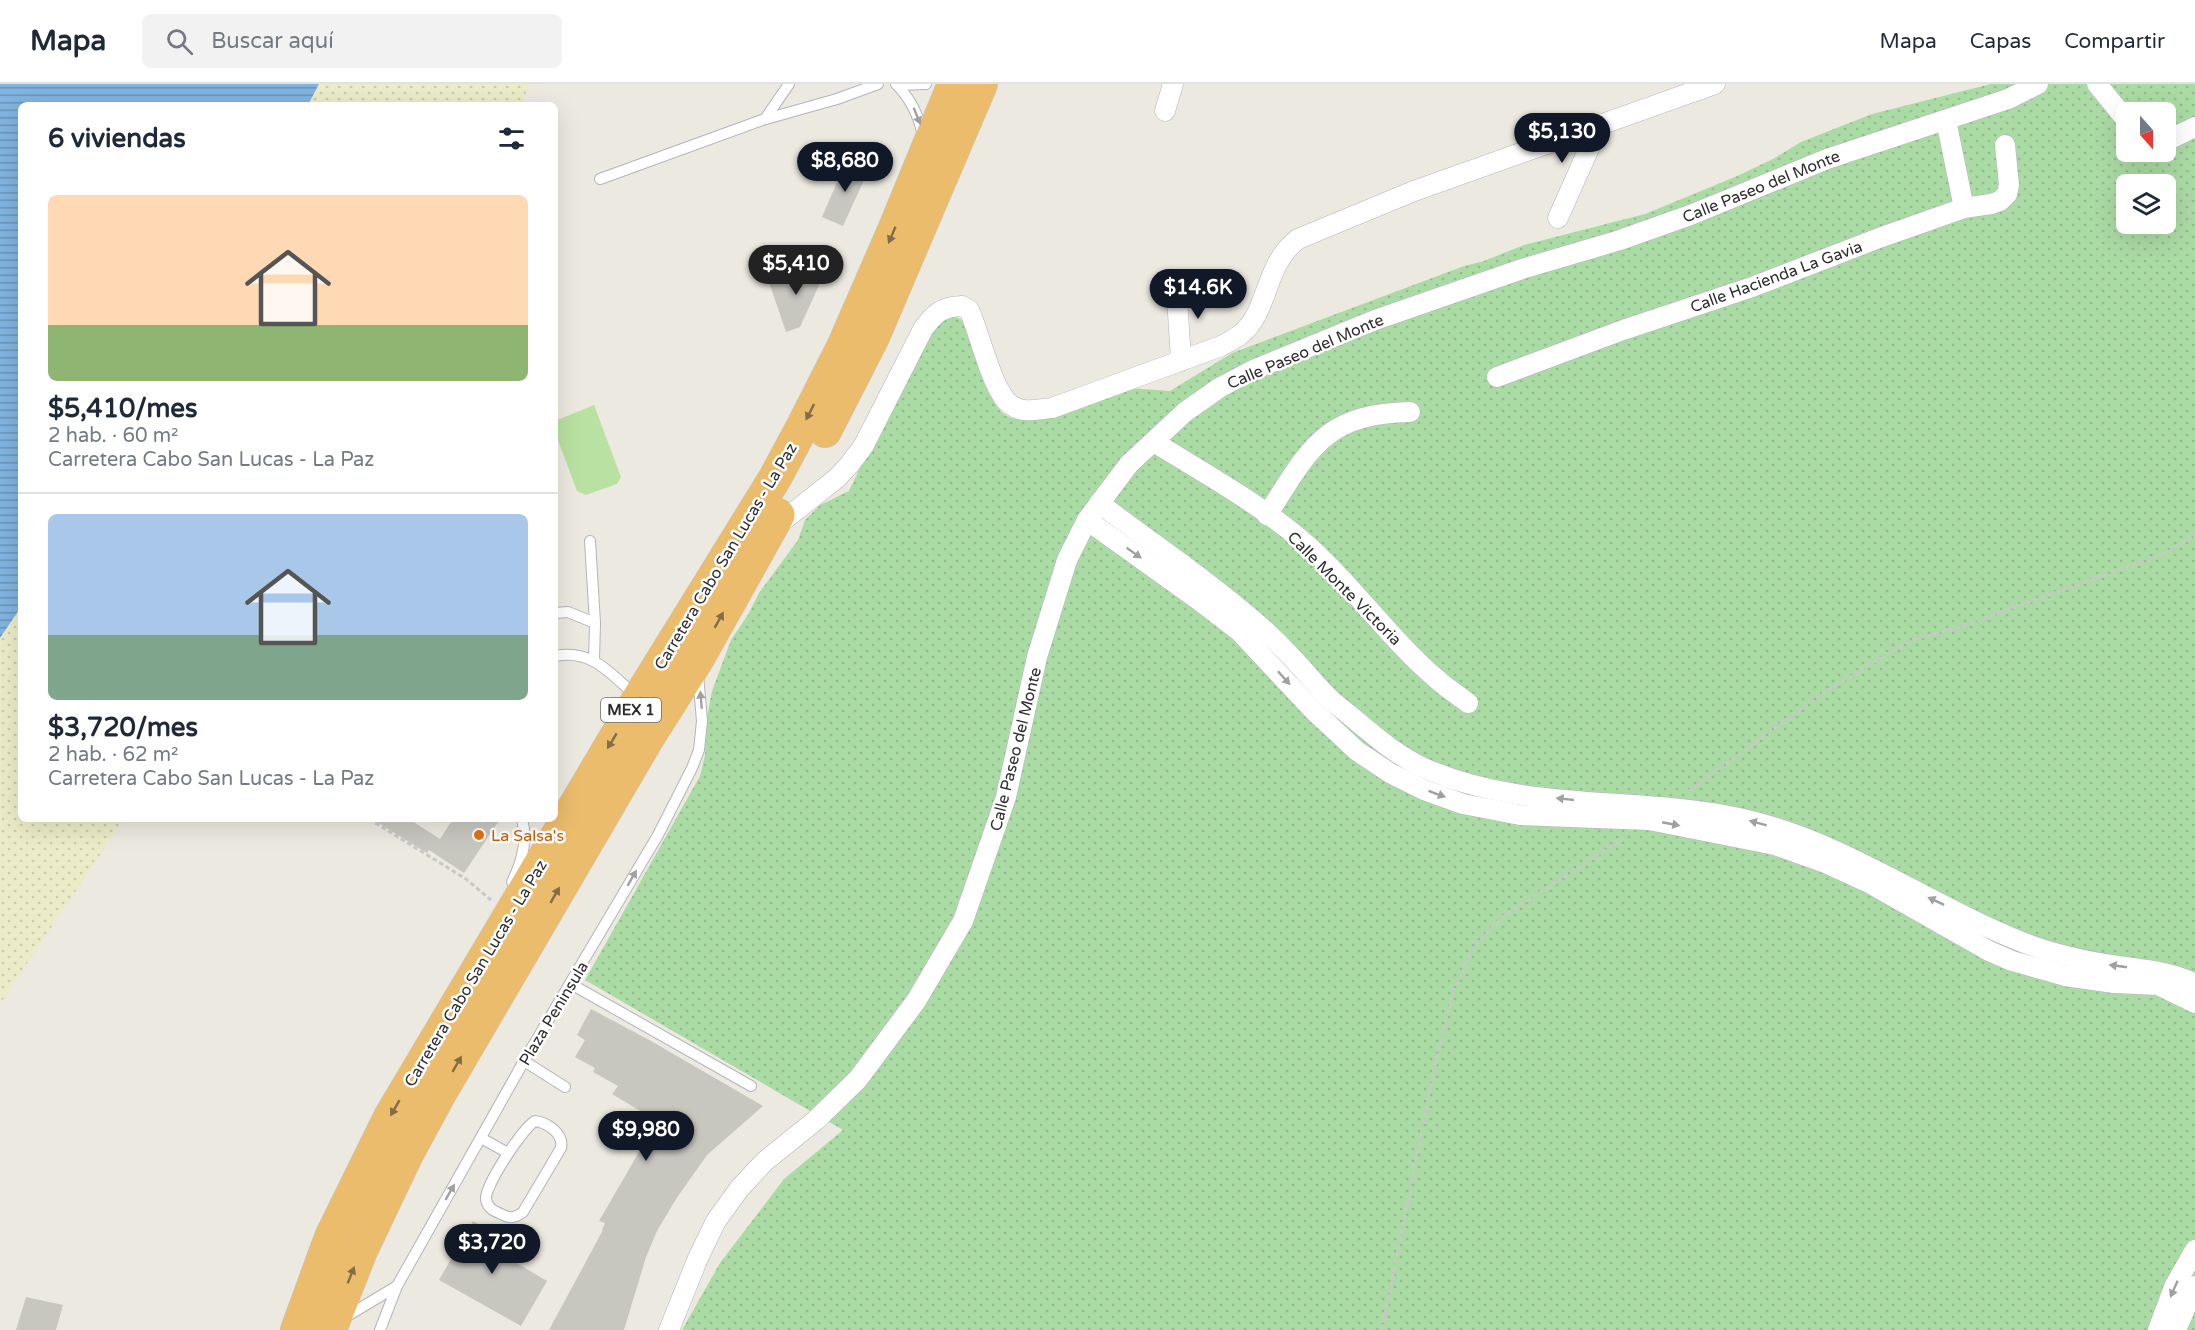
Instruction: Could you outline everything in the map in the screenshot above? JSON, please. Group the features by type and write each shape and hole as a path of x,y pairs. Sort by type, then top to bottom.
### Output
{"highway":[{"name":"Carretera Cabo San Lucas - La Paz","path":"297,1330 331,1237 390,1117 639,698 775,478 804,424 843,347 954,84"},
{"name":"Carretera Cabo San Lucas - La Paz","path":"331,1328 370,1232 406,1156 439,1095 646,741 697,660 849,387 915,243 981,84"},
{"path":"915,243 970,147 998,84"}],"street":[{"path":"1165,111 1173,84"},
{"path":"768,533 837,478 864,446 923,329 941,309 962,306 969,310 999,391 1011,405 1027,411 1052,408 1221,346 1242,333 1254,319 1280,258 1298,239 1414,191 1715,84"},
{"name":"Calle Paseo del Monte","path":"669,1330 698,1258 716,1221 739,1189 764,1162 816,1120 858,1079 916,1001 963,921 1006,797 1037,657 1067,560 1087,520 1129,464 1185,412 1219,388 1278,359 1376,320 1522,269 1620,240 1693,214 1827,159 2008,99 2038,84"},
{"path":"2097,84 2116,107"},
{"path":"1946,120 1964,208"},
{"path":"1558,218 1599,126"},
{"path":"2176,136 2195,127"},
{"name":"Calle Hacienda La Gavia","path":"1497,376 1623,330 1752,287 1964,208 2000,201 2007,194 2009,186 2006,145"},
{"path":"1176,281 1181,361"},
{"path":"1267,515 1316,443 1331,430 1385,413 1410,412"},
{"name":"Calle Monte Victoria","path":"1154,442 1246,499 1298,538 1355,594 1408,653 1439,682 1468,703"},
{"path":"1099,503 1259,625 1305,670 1321,704 1357,751 1390,773 1424,790 1463,804 1520,815 1649,820 1776,845 1823,862 1871,884 1989,951 2012,961 2065,976 2114,983 2158,985 2195,1003"},
{"path":"1087,520 1239,630 1321,704 1394,753 1460,783 1502,793 1667,807 1739,818 1795,834 1864,864 1908,888 2023,943 2055,954 2097,963 2177,975 2195,984"},
{"path":"2012,961 2023,943"},
{"path":"2158,1330 2174,1287 2195,1250"},
{"path":"2176,1330 2195,1286"}],"lane":[{"path":"765,119 789,84"},
{"path":"600,179 765,119 837,99 878,84"},
{"path":"897,84 926,84"},
{"path":"897,84 911,102 920,120 926,151"},
{"path":"590,541 596,623 594,660"},
{"path":"558,614 568,612 596,623"},
{"path":"558,656 574,654 594,660 639,698"},
{"name":"Plaza Peninsula","path":"331,1328 397,1286 524,1061 658,835 699,750 702,722 697,660"},
{"path":"500,907 518,868 523,847 523,822"},
{"path":"460,998 473,956 484,936"},
{"path":"571,984 751,1086"},
{"path":"524,1061 565,1087"},
{"path":"536,1121 561,1137 561,1148 523,1212 513,1218 491,1210 486,1200 487,1191 508,1153 527,1126 536,1121"},
{"path":"481,1138 508,1153"},
{"path":"380,1330 397,1286"}],"path":[{"path":"1667,807 1824,693 1911,640 1961,627 2167,553 2195,535"},
{"path":"1382,1330 1437,1059 1454,990 1474,947 1501,918 1595,858 1649,820"},
{"path":"374,822 466,879 500,907"}],"green space":[{"path":"1991,84 2195,84 2195,1330 682,1330 720,1263 784,1179 843,1130 585,980 700,776 705,755 706,722 712,691 731,640 759,593 798,540 805,520 820,505 849,491 923,329 951,316 960,319 972,337 992,396 999,408 1011,418 1025,419 1130,388 1170,391 1232,353 1524,245 1645,214 1735,177 1773,159 1801,142 1872,114"},
{"path":"594,405 621,477 617,484 586,495 577,491 558,440 558,420"}],"sand":[{"path":"319,84 530,84 521,102 310,102"},
{"path":"18,611 18,822 122,822 0,1004 0,638"}],"water":[{"path":"0,84 319,84 310,102 18,102 18,611 0,638"}],"building":[{"path":"850,161 869,169 843,226 822,217 845,164"},
{"path":"812,268 825,272 800,327 786,332 769,282"},
{"path":"377,822 414,822 440,839 451,822 498,822 464,873 429,850 427,853"},
{"path":"591,1009 763,1106 707,1155 676,1199 657,1231 646,1257 624,1330 549,1330 603,1230 605,1223 599,1221 657,1121 612,1094 618,1086 593,1072 595,1068 575,1057 585,1040 577,1035"},
{"path":"473,1221 510,1242 503,1255 547,1281 521,1326 439,1280"},
{"path":"26,1297 63,1305 56,1330 16,1330"}],"place":[{"name":"La Salsa's","path":"479,835"}]}
